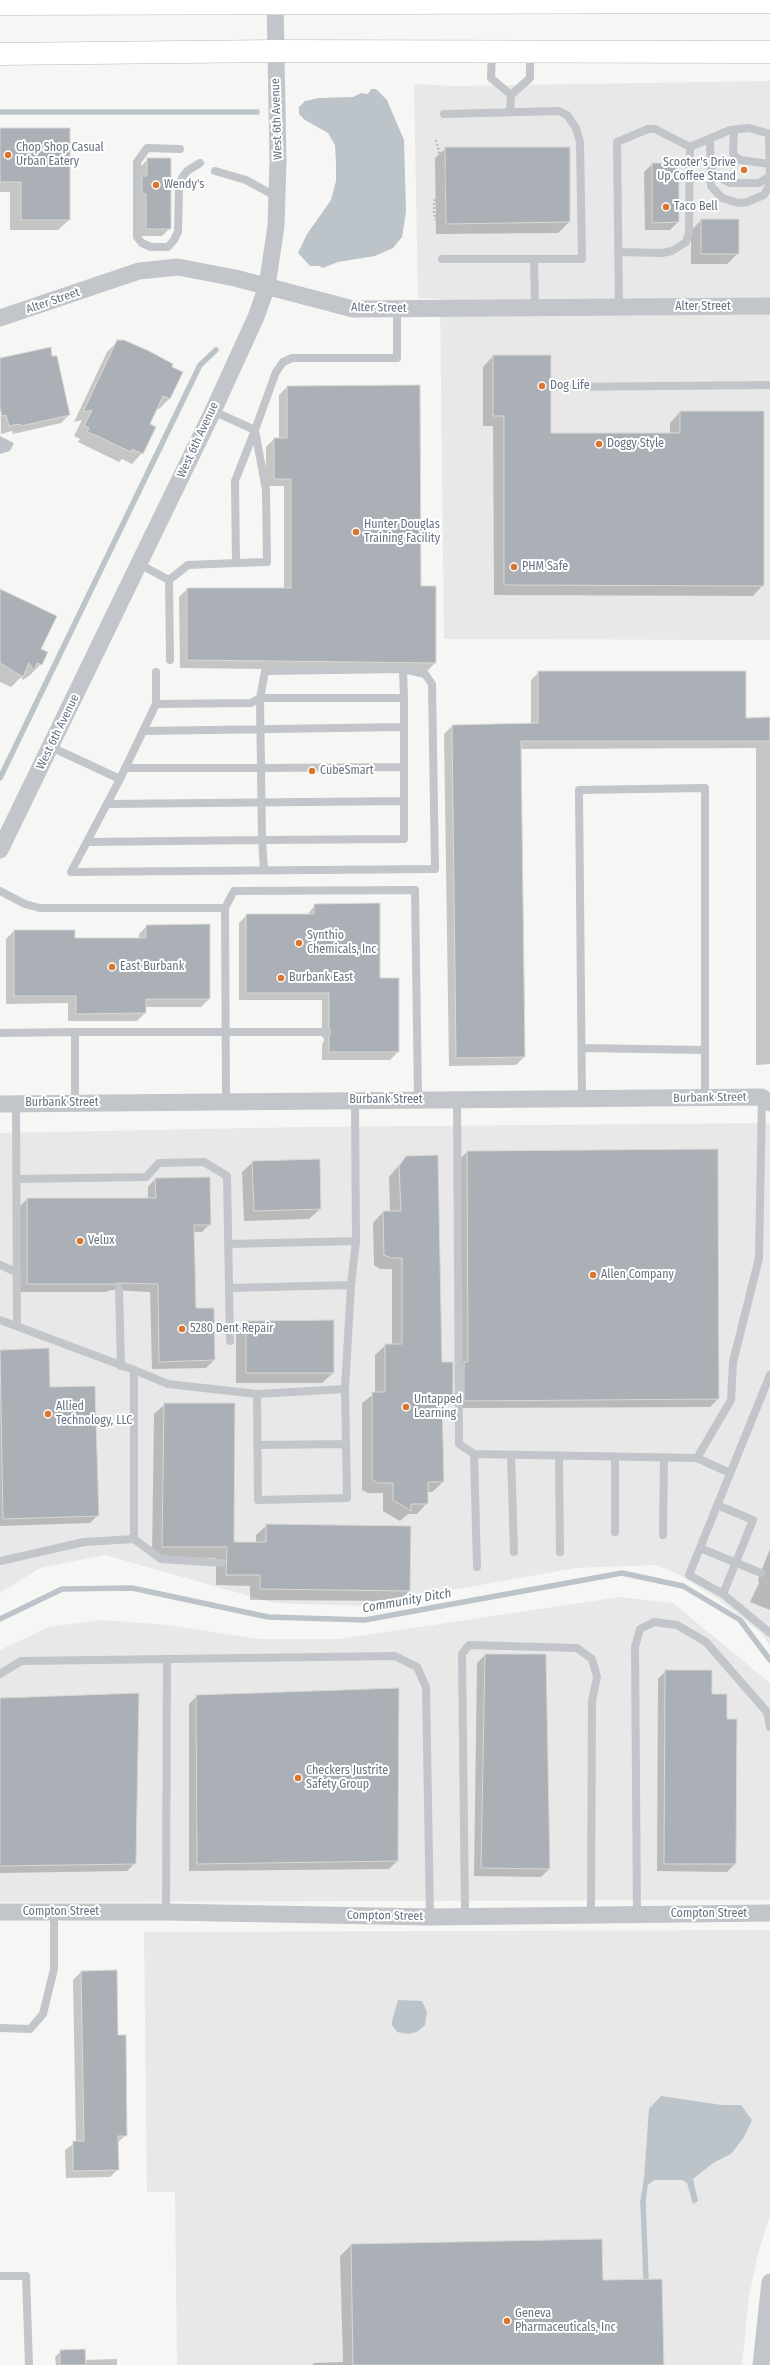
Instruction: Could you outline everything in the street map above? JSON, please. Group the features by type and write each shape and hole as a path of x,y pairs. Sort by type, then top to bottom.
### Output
{"main road":[{"path":"0,4 275,2 770,2"},
{"path":"0,54 275,51 770,52"}],"street":[{"name":"West 6th Avenue","path":"0,850 213,411 256,317 267,286 274,249 278,162 275,2"},
{"name":"Alter Street","path":"0,318 139,271 178,267 267,286 353,309 770,306"},
{"name":"Burbank Street","path":"8,1104 705,1098 766,1100"},
{"name":"Compton Street","path":"0,1912 166,1912 430,1917 770,1913"},
{"path":"760,2365 770,2282"}],"lane":[{"path":"492,52 491,78 511,95"},
{"path":"510,112 511,95 530,78 530,52"},
{"path":"442,259 582,259 580,142 576,128 567,115 559,111 444,114"},
{"path":"619,307 618,142 648,129 655,129 690,147 710,139 734,130 749,128 770,134 770,183 764,194 757,199 738,203 722,198 710,186 710,139"},
{"path":"734,130 733,152 736,157 740,160 770,164"},
{"path":"618,252 662,253 672,251 686,242 689,233 690,147"},
{"path":"180,148 148,148 137,162 137,237 142,243 151,247 168,246 174,240 178,232 179,188 182,178 187,171 200,163"},
{"path":"711,168 717,176 730,183 759,183 770,176"},
{"path":"215,171 246,180 277,197"},
{"path":"534,259 535,308"},
{"path":"236,563 235,481 276,372 283,362 292,358 398,358 397,309"},
{"path":"559,387 770,385"},
{"path":"213,411 255,430"},
{"path":"169,580 188,564 267,562 266,490 255,430"},
{"path":"139,564 169,580"},
{"path":"169,580 170,660"},
{"path":"87,842 404,839 403,669"},
{"path":"156,672 156,704 120,779 71,872 435,869 432,684 425,674 403,669 265,671 260,698 262,840 264,870"},
{"path":"156,704 250,703 260,698 404,698"},
{"path":"143,731 404,727"},
{"path":"50,747 120,779"},
{"path":"125,768 404,767"},
{"path":"582,1099 579,790 705,788 705,1098"},
{"path":"107,804 404,801"},
{"path":"226,1102 225,908 234,891 415,890 418,1100"},
{"path":"0,891 25,904 40,908 225,908"},
{"path":"75,1032 75,1103"},
{"path":"0,1033 326,1032"},
{"path":"582,1048 705,1050"},
{"path":"457,1100 459,1444 474,1454 697,1458 730,1473"},
{"path":"697,1458 730,1400 733,1362 759,1258 766,1100"},
{"path":"257,1394 258,1500 347,1498 345,1389 351,1285 356,1241 355,1101"},
{"path":"8,1104 16,1179 17,1326"},
{"path":"16,1179 146,1178 159,1162 204,1162 227,1176 230,1341"},
{"path":"228,1244 356,1241"},
{"path":"0,1265 16,1272"},
{"path":"229,1288 351,1285"},
{"path":"119,1288 121,1366"},
{"path":"0,1320 168,1384 257,1394 345,1389"},
{"path":"134,1370 134,1539"},
{"path":"770,1376 689,1576 723,1594 770,1633"},
{"path":"258,1445 346,1444"},
{"path":"474,1454 477,1567"},
{"path":"511,1455 514,1552"},
{"path":"559,1456 560,1552"},
{"path":"615,1456 615,1532"},
{"path":"663,1535 664,1457"},
{"path":"717,1506 753,1520 723,1594"},
{"path":"0,1561 84,1542 134,1539 160,1559 222,1563"},
{"path":"700,1548 760,1573"},
{"path":"638,1914 635,1647 640,1629 654,1622 677,1625 706,1642 768,1712 770,1727"},
{"path":"465,1916 462,1654 469,1646 578,1648 592,1660 598,1677 592,1701 591,1915"},
{"path":"0,1674 21,1661 167,1658 395,1656 417,1667 426,1687 430,1917"},
{"path":"166,1912 167,1658"},
{"path":"0,2028 30,2029 43,2014 54,1969 54,1912"},
{"path":"0,2276 26,2276 28,2365"}],"path":[{"path":"436,140 445,174 444,190 434,201 434,213 439,231"}],"shaded area":[{"path":"770,81 770,640 444,639 440,299 418,298 414,84 454,86"},
{"path":"371,89 376,89 387,100 404,140 406,212 402,237 393,248 375,256 338,262 323,268 319,266 310,266 298,253 307,234 331,200 336,181 335,145 328,133 305,120 299,114 299,107 305,101 319,98 353,97 361,93 368,94"},
{"path":"0,436 14,443 10,451 0,454"},
{"path":"770,1123 770,1646 761,1633 718,1599 678,1574 656,1565 575,1568 364,1606 274,1603 105,1555 40,1568 0,1593 0,1133 306,1127"},
{"path":"620,1597 673,1603 770,1683 770,1900 0,1902 0,1650 49,1627 101,1620 168,1625 258,1639 339,1639"},
{"path":"770,1930 770,2215 758,2254 749,2296 742,2365 177,2365 175,2192 147,2192 144,1932"},
{"path":"398,2000 422,2001 427,2012 425,2025 417,2032 408,2034 397,2032 392,2025"},
{"path":"661,2096 722,2105 741,2105 752,2120 744,2137 731,2154 713,2163 693,2179 698,2201 693,2204 687,2183 682,2180 654,2180 648,2185 645,2205 640,2204 644,2178 649,2109"}],"building":[{"path":"0,128 70,128 70,220 21,220 21,182 0,182"},
{"path":"445,147 570,147 570,222 446,224"},
{"name":"Wendy's","path":"147,158 171,158 171,229 146,229 146,194 142,194 142,176 147,176"},
{"name":"Taco Bell","path":"652,163 676,163 676,181 679,181 679,222 652,223"},
{"path":"701,219 739,219 739,254 701,254"},
{"path":"117,340 124,340 149,351 173,364 172,367 183,372 170,399 163,396 150,424 156,427 143,454 132,449 131,452 87,432 89,428 84,426 92,410 83,412"},
{"path":"51,347 52,356 57,356 70,415 21,426 20,424 9,426 6,415 2,416 0,408 0,358"},
{"path":"493,355 551,355 551,433 680,433 680,411 764,411 764,586 504,585 504,416 493,416"},
{"name":"Hunter Douglas Training Facility","path":"420,385 421,586 436,586 436,663 187,660 187,588 291,588 291,479 274,479 274,438 287,438 287,386"},
{"path":"0,589 57,616 41,649 48,652 42,665 37,663 34,671 29,663 23,677 0,663"},
{"path":"538,671 746,671 746,718 770,717 770,741 521,741 525,1057 456,1058 452,725 538,723"},
{"name":"Burbank East","path":"380,903 380,978 399,978 399,1052 329,1052 329,1036 331,1032 329,1028 329,993 246,993 246,914 314,914 314,904"},
{"name":"East Burbank","path":"210,924 210,999 146,999 146,1013 76,1014 76,996 14,996 14,930 75,930 75,938 146,938 146,925"},
{"name":"Allen Company","path":"718,1149 719,1399 464,1401 464,1362 468,1362 467,1151"},
{"path":"438,1155 442,1362 453,1362 453,1401 442,1401 444,1482 428,1482 428,1504 411,1504 411,1511 393,1500 393,1483 378,1483 372,1479 372,1392 385,1392 385,1344 402,1344 402,1258 391,1258 384,1255 383,1211 401,1211 399,1166 406,1156"},
{"path":"320,1159 321,1209 254,1211 252,1161"},
{"path":"210,1177 211,1225 194,1225 196,1308 214,1308 215,1360 159,1362 158,1284 27,1284 27,1198 156,1198 155,1178"},
{"path":"334,1320 334,1373 246,1373 246,1321"},
{"name":"Allied Technology, LLC","path":"49,1348 50,1387 95,1386 99,1516 3,1519 0,1350"},
{"path":"164,1403 235,1403 234,1542 266,1542 266,1524 411,1526 410,1591 260,1589 260,1575 226,1575 227,1547 162,1547"},
{"path":"485,1654 546,1654 550,1869 481,1868"},
{"path":"665,1670 712,1670 712,1694 727,1694 727,1719 737,1719 736,1864 664,1864"},
{"name":"Checkers Justrite Safety Group","path":"399,1688 398,1861 197,1864 196,1695"},
{"path":"139,1693 136,1864 0,1866 0,1698"},
{"path":"117,1970 118,2035 126,2035 127,2136 118,2136 119,2170 73,2171 73,2141 84,2141 81,1971"},
{"name":"Geneva Pharmaceuticals, Inc","path":"602,2239 603,2280 662,2279 664,2365 353,2365 351,2244"},
{"path":"85,2349 86,2365 60,2365 60,2350"}],"waterway":[{"path":"0,112 257,112"},
{"path":"0,778 200,365 216,350"},
{"name":"Community Ditch","path":"0,1619 62,1589 132,1588 268,1617 365,1620 622,1573 683,1586 740,1620 770,1660"},
{"path":"643,2202 646,2279"}],"place":[{"name":"Chop Shop Casual Urban Eatery","path":"8,155"},
{"name":"Scooter's Drive Up Coffee Stand","path":"744,170"},
{"name":"Wendy's","path":"156,185"},
{"name":"Taco Bell","path":"666,207"},
{"name":"Dog Life","path":"542,386"},
{"name":"Doggy Style","path":"599,444"},
{"name":"Hunter Douglas Training Facility","path":"356,532"},
{"name":"PHM Safe","path":"514,567"},
{"name":"CubeSmart","path":"312,771"},
{"name":"Synthio Chemicals, Inc","path":"299,943"},
{"name":"East Burbank","path":"112,967"},
{"name":"Burbank East","path":"281,978"},
{"name":"Velux","path":"80,1241"},
{"name":"Allen Company","path":"593,1275"},
{"name":"5280 Dent Repair","path":"182,1329"},
{"name":"Untapped Learning","path":"406,1407"},
{"name":"Allied Technology, LLC","path":"48,1414"},
{"name":"Checkers Justrite Safety Group","path":"298,1778"},
{"name":"Geneva Pharmaceuticals, Inc","path":"507,2321"}]}
